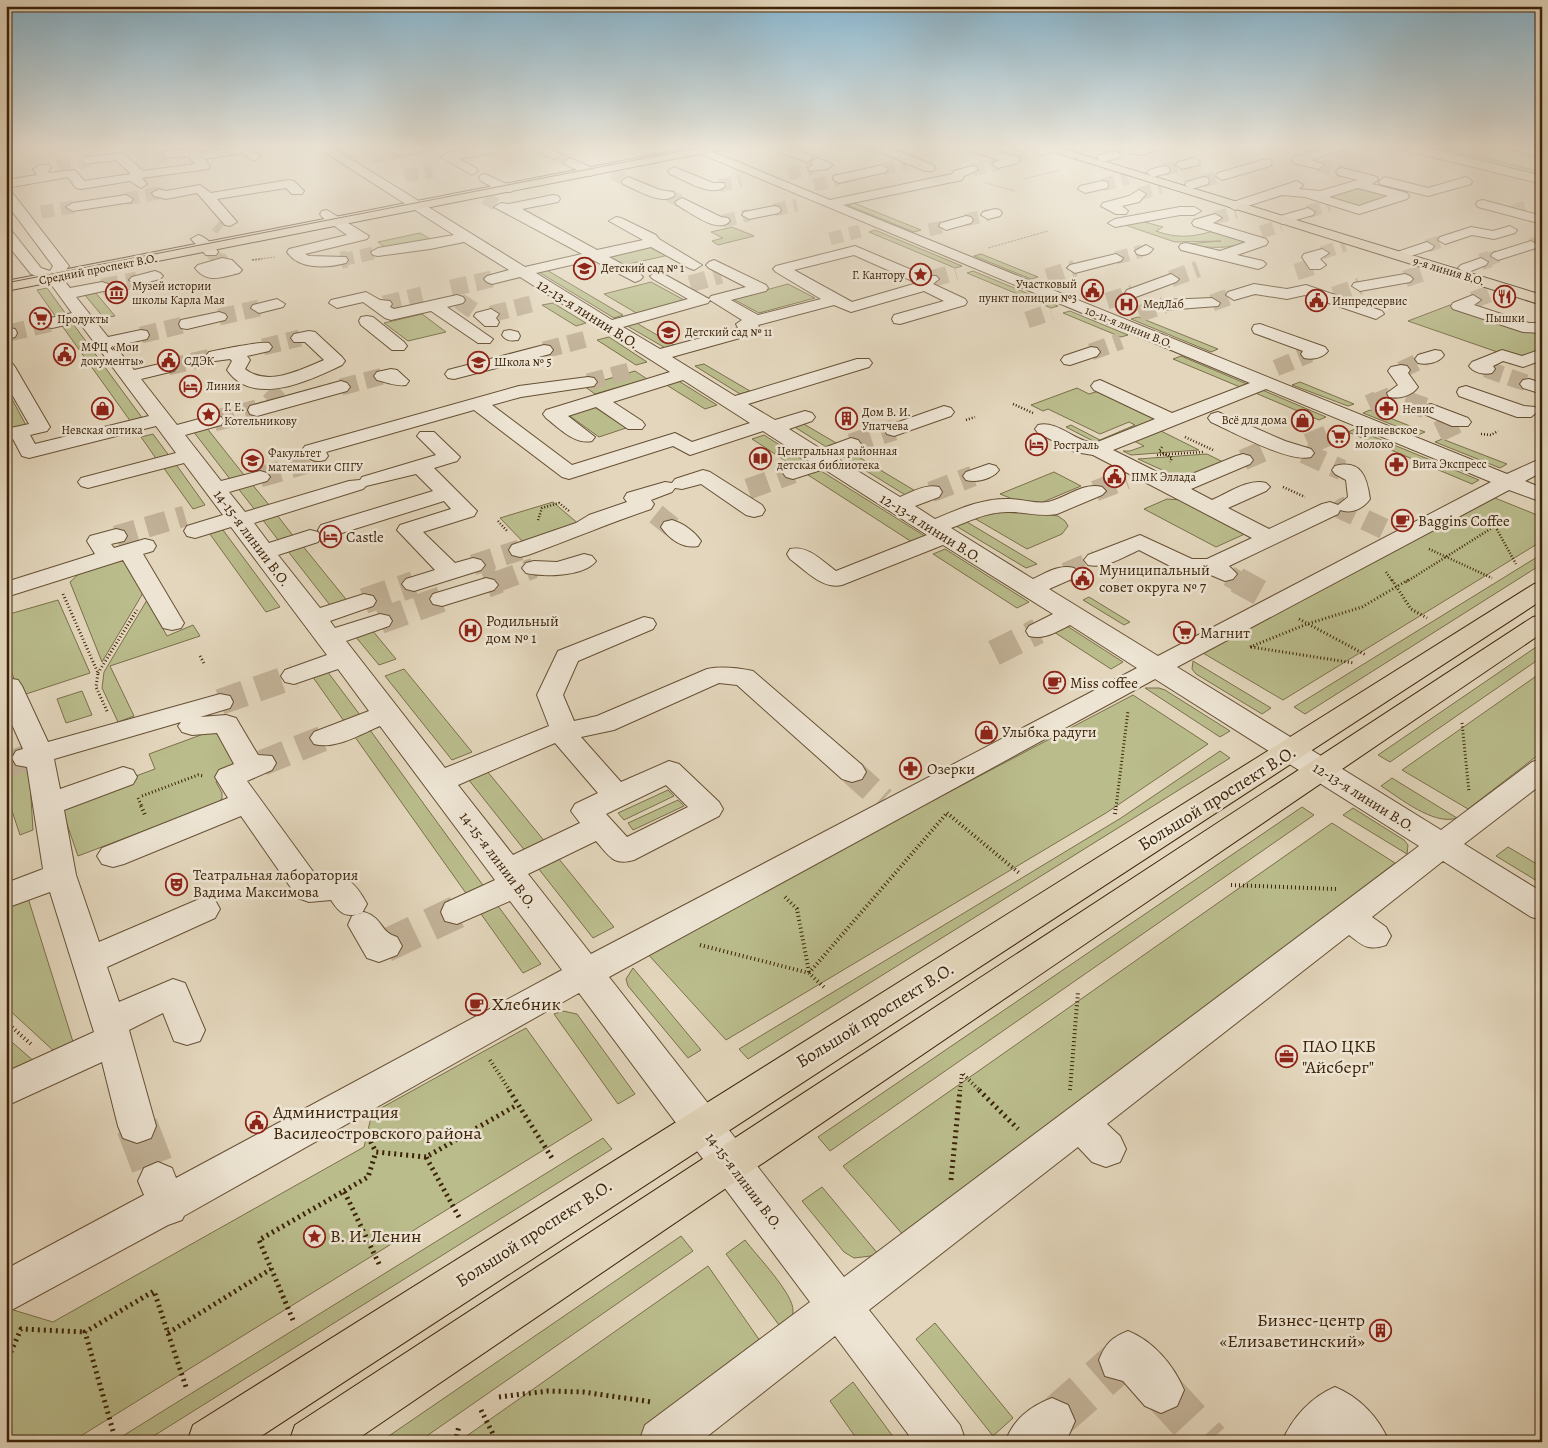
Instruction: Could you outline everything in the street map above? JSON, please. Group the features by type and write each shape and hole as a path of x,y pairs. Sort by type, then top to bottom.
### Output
{"main road":[{"name":"Средний проспект В.О.","path":"6,286 60,285 205,246 229,230 355,214"},
{"name":"9-я линия В.О.","path":"1261,214 1291,219 1350,244 1406,254 1432,269 1499,290 1542,300"},
{"path":"1291,219 1406,254 1466,268 1542,290"},
{"name":"Средний проспект В.О.","path":"6,276 60,285"},
{"name":"Большой проспект В.О.","path":"312,1442 730,1163 1305,761 1542,589"},
{"name":"Большой проспект В.О.","path":"210,1442 701,1126 1305,761 1542,622"}],"street":[{"path":"26,214 60,285 52,323"},
{"path":"219,214 229,230"},
{"name":"12-13-я линии В.О.","path":"427,214 521,272 552,299 731,403 1542,908"},
{"path":"516,214 635,277"},
{"path":"703,214 719,222 723,221"},
{"name":"10-11-я линии В.О.","path":"856,214 879,225 932,236 957,264 979,258 1024,284 1233,369 1263,372"},
{"path":"1129,214 1141,218"},
{"path":"1115,223 1166,214"},
{"path":"1186,247 1222,255 1261,242 1199,223 1219,214"},
{"path":"1531,214 1542,220"},
{"path":"6,222 28,216"},
{"path":"332,218 358,236 380,240 430,245 465,237"},
{"path":"932,236 966,220"},
{"path":"616,221 651,238 653,242 694,265"},
{"path":"857,230 879,225"},
{"path":"1445,240 1471,230 1529,245 1498,256"},
{"path":"1494,236 1510,230"},
{"path":"1245,237 1261,232"},
{"path":"287,254 358,236"},
{"path":"8,239 60,285 102,287"},
{"path":"492,279 653,242"},
{"path":"1406,254 1427,246"},
{"path":"900,319 959,302 927,282 855,250 781,269 851,307 927,282"},
{"path":"287,254 306,260 341,260"},
{"path":"1222,255 1244,283 1287,294 1306,290 1331,296 1376,314"},
{"path":"621,270 653,267 680,256"},
{"path":"1075,268 1116,258"},
{"path":"224,263 246,259"},
{"path":"1466,268 1481,262"},
{"path":"607,331 702,300 684,285 653,267"},
{"path":"721,271 760,288 717,300 756,321"},
{"path":"137,280 155,276"},
{"path":"1024,284 1047,277"},
{"path":"1133,293 1171,279"},
{"path":"1360,286 1368,283 1395,283 1405,279"},
{"name":"14-15-я линии В.О.","path":"60,285 943,1442"},
{"path":"398,346 366,321 384,308 452,295"},
{"path":"337,303 366,297 384,308"},
{"path":"427,300 484,339"},
{"path":"585,437 553,414 598,400 665,365 752,329 744,324 836,300"},
{"path":"1473,300 1459,306 1529,328 1539,326"},
{"path":"1051,312 1107,301"},
{"path":"1164,305 1212,303"},
{"path":"259,308 277,304"},
{"path":"1116,322 1139,314"},
{"path":"458,322 485,316"},
{"path":"187,324 219,317"},
{"path":"1260,329 1305,349 1283,350"},
{"path":"1121,341 1144,333"},
{"path":"103,343 142,335"},
{"path":"257,410 274,394 336,361 309,336 300,338"},
{"path":"212,348 235,354 264,347"},
{"path":"454,374 544,350"},
{"path":"1070,360 1091,352"},
{"path":"235,354 242,360 236,370 274,394 341,387"},
{"path":"1486,369 1478,366 1502,355 1523,362 1542,354"},
{"path":"665,365 707,359"},
{"path":"125,372 164,362"},
{"path":"731,403 863,363"},
{"path":"1400,398 1409,388 1397,371 1401,370"},
{"path":"1041,422 1082,448 1097,449 1177,428 1263,372 1352,418 1542,496"},
{"path":"9,377 40,426 13,434 30,452 174,436"},
{"path":"318,456 312,450 441,412 519,392 588,382"},
{"path":"1100,386 1177,428"},
{"path":"1466,392 1524,413 1528,411"},
{"path":"598,400 635,425"},
{"path":"478,404 569,473 675,439 690,449 805,417"},
{"path":"1431,410 1461,422 1459,422"},
{"path":"894,430 944,412"},
{"path":"1218,418 1290,448"},
{"path":"88,482 174,436 214,421"},
{"path":"1415,444 1438,432"},
{"path":"190,523 229,508 286,506 450,457 427,436"},
{"path":"793,473 852,444"},
{"path":"1097,449 1116,458 1133,476 1183,486 1211,508 1269,538"},
{"path":"1183,486 1243,460"},
{"path":"6,1292 163,1193 351,1104 888,804 922,793 1155,667 1272,601 1398,535 1542,464"},
{"path":"420,466 466,511 408,530 450,572"},
{"path":"1096,560 1140,542 1188,566 1220,571 1269,538 1359,499 1356,477 1342,470"},
{"path":"690,541 636,498 703,476 740,492 754,510"},
{"path":"229,508 260,477"},
{"path":"1211,508 1259,487"},
{"path":"798,554 834,580 938,532 982,508 1008,505 1049,509 1095,491"},
{"path":"896,506 931,492"},
{"path":"263,552 448,493"},
{"path":"520,550 584,528 597,520 657,515"},
{"path":"6,590 55,576 125,548 151,586 172,623"},
{"path":"534,568 559,569 584,561"},
{"path":"414,584 472,565"},
{"path":"1030,589 1066,573"},
{"path":"442,599 486,585"},
{"path":"294,676 364,601"},
{"path":"1030,626 1063,610"},
{"path":"329,638 380,620"},
{"path":"617,796 570,744 550,695 567,656 644,624"},
{"path":"439,782 551,734 604,724 716,675 744,677 852,772"},
{"path":"6,686 8,686 49,804 60,874 111,1031 137,1126"},
{"path":"32,756 220,702"},
{"path":"324,738 387,714"},
{"path":"192,726 226,724 256,766 229,777 246,802 309,890 339,888 367,925"},
{"path":"662,1442 839,1306 1074,1108 1353,914 1542,769"},
{"path":"669,771 708,809 623,852 600,826 586,811 669,771"},
{"path":"49,804 123,776"},
{"path":"113,856 246,802"},
{"path":"457,912 600,826"},
{"path":"6,896 60,874"},
{"path":"88,961 204,909"},
{"path":"6,1090 111,1031 173,993 187,1030"},
{"path":"1074,1108 1106,1149"},
{"path":"1121,1360 1128,1353 1161,1390"},
{"path":"1305,1442 1335,1410 1366,1442"}],"path":[{"path":"979,258 1048,231"},
{"path":"246,259 258,260 287,254"},
{"path":"1013,404 1016,404 1041,422"},
{"path":"1116,458 1214,451 1177,428"},
{"path":"1481,434 1491,435 1498,431"},
{"path":"1164,442 1159,451 1172,458 1169,463 1182,470 1183,486"},
{"path":"1492,512 1495,526 1516,564"},
{"path":"1250,647 1307,624 1362,607 1448,558 1495,526"},
{"path":"1398,535 1492,578"},
{"path":"1382,567 1411,609 1427,618"},
{"path":"55,576 98,673"},
{"path":"116,731 96,687 98,673 151,586"},
{"path":"1272,601 1307,624 1366,655"},
{"path":"1242,645 1354,663"},
{"path":"200,656 204,665"},
{"path":"1115,814 1128,706"},
{"path":"1462,723 1473,822"},
{"path":"922,793 1019,873"},
{"path":"809,973 947,813"},
{"path":"1231,885 1353,914"},
{"path":"783,895 796,909 809,973"},
{"path":"698,945 809,973 826,990"},
{"path":"1074,1108 1078,992"},
{"path":"474,1036 552,1158"},
{"path":"950,1186 962,1073 1023,1134"},
{"path":"293,1320 259,1240 368,1177 376,1152 351,1104"},
{"path":"376,1152 426,1157 517,1105"},
{"path":"426,1157 459,1217"},
{"path":"344,1191 380,1266"},
{"path":"168,1333 271,1269"},
{"path":"6,1363 21,1330 85,1332 154,1291 186,1386"},
{"path":"85,1332 113,1431"},
{"path":"499,1397 548,1391 583,1392 660,1403"},
{"path":"481,1410 496,1442"},
{"path":"455,1442 459,1426"},
{"path":"6,1432 9,1442"}],"green space":[{"path":"868,214 880,214 921,230 914,232"},
{"path":"1141,221 1163,227 1156,231 1172,235 1193,236 1217,230 1234,238 1238,237 1252,241 1228,247 1204,247 1187,244 1221,241 1175,242 1122,224"},
{"path":"732,227 754,236 718,245 712,241 723,238 711,232"},
{"path":"875,230 962,266 955,268 869,232"},
{"path":"420,233 432,240 389,250 378,242"},
{"path":"652,246 669,255 620,266 603,257"},
{"path":"981,254 1038,277 1031,279 974,256"},
{"path":"545,269 623,315 614,318 537,271"},
{"path":"973,271 1058,306 1051,308 967,273"},
{"path":"651,282 686,301 638,314 604,294"},
{"path":"788,284 815,298 759,313 733,299"},
{"path":"47,288 68,317 58,320 37,290"},
{"path":"95,292 115,316 104,318 84,294"},
{"path":"553,303 586,323 576,326 542,305"},
{"path":"1450,305 1542,335 1542,360 1532,364 1408,321"},
{"path":"1070,311 1128,335 1121,337 1063,313"},
{"path":"422,314 446,332 408,341 384,323"},
{"path":"1138,317 1218,349 1211,352 1131,319"},
{"path":"71,321 143,419 131,422 60,323"},
{"path":"633,321 676,346 667,349 624,324"},
{"path":"609,337 647,362 636,365 597,340"},
{"path":"1181,356 1247,384 1240,387 1173,359"},
{"path":"704,364 750,391 740,394 695,366"},
{"path":"635,371 647,379 595,394 584,386"},
{"path":"677,380 717,405 705,409 665,384"},
{"path":"1300,382 1354,404 1348,406 1292,385"},
{"path":"6,388 27,427 6,432"},
{"path":"1077,388 1089,394 1099,391 1156,417 1157,421 1107,442 1093,441 1066,427 1071,425 1100,440 1135,425 1129,422 1100,434 1048,409 1043,411 1031,405"},
{"path":"1260,389 1326,417 1319,420 1253,392"},
{"path":"593,406 626,428 599,437 567,414"},
{"path":"1370,410 1425,432 1418,435 1363,413"},
{"path":"802,423 838,444 828,448 793,426"},
{"path":"206,427 244,475 230,479 193,431"},
{"path":"1355,429 1479,480 1472,484 1348,432"},
{"path":"1159,430 1199,450 1131,455 1123,451 1130,451 1144,446 1134,441"},
{"path":"153,434 170,457 157,460 141,437"},
{"path":"764,435 808,463 795,467 752,439"},
{"path":"1442,439 1507,464 1500,468 1435,442"},
{"path":"852,453 917,492 907,496 842,456"},
{"path":"1207,454 1223,462 1182,479 1138,459"},
{"path":"175,463 205,505 193,509 163,467"},
{"path":"818,469 928,538 915,544 805,473"},
{"path":"1054,472 1081,486 1036,505 1025,504 1000,494"},
{"path":"251,483 270,506 255,510 237,487"},
{"path":"1495,498 1542,517 1542,541 1283,700 1203,653"},
{"path":"1167,499 1183,500 1247,533 1216,547 1144,509"},
{"path":"553,502 581,526 526,545 500,518"},
{"path":"998,510 1058,516 1068,526 1062,534 1027,549 974,518"},
{"path":"277,515 294,537 279,541 262,519"},
{"path":"967,522 1037,564 1026,568 956,526"},
{"path":"220,526 280,607 266,612 207,530"},
{"path":"302,545 349,603 333,609 287,550"},
{"path":"945,549 1029,602 1017,608 933,554"},
{"path":"1542,554 1542,564 1305,714 1294,707"},
{"path":"121,561 125,562 143,593 102,662 70,582 81,572"},
{"path":"1089,597 1130,622 1124,625 1083,600"},
{"path":"58,600 90,673 20,696 6,656 6,615"},
{"path":"147,600 167,636 193,625 200,636 110,666 134,716 118,722 102,688 104,672"},
{"path":"1067,626 1123,662 1111,669 1054,632"},
{"path":"372,630 396,659 379,665 355,636"},
{"path":"1542,643 1542,657 1390,762 1378,755"},
{"path":"1193,661 1271,708 1262,714 1196,674 1192,669"},
{"path":"404,669 472,752 452,760 385,676"},
{"path":"327,671 360,715 344,721 312,676"},
{"path":"1542,672 1542,752 1468,809 1402,770"},
{"path":"1145,688 1165,690 1230,731 1220,737"},
{"path":"82,691 92,715 66,723 57,699"},
{"path":"1133,695 1208,744 1106,813 726,1040 646,952"},
{"path":"217,729 236,765 224,769 216,782 222,793 222,799 215,804 78,856 60,804 155,769 149,754"},
{"path":"370,730 485,888 468,896 355,737"},
{"path":"1220,751 1230,758 748,1059 739,1049 1121,818"},
{"path":"29,766 33,830 20,835 6,793 6,775"},
{"path":"487,771 546,843 526,852 468,779"},
{"path":"1392,778 1457,818 1438,818 1407,804 1381,786"},
{"path":"668,790 674,796 624,820 618,813"},
{"path":"678,800 684,806 633,830 628,823"},
{"path":"1302,807 1314,815 830,1151 818,1137"},
{"path":"1353,808 1404,840 1408,845 1407,854 1343,815"},
{"path":"1332,823 1395,863 904,1236 843,1166"},
{"path":"1508,847 1542,867 1542,884 1496,856"},
{"path":"559,859 614,927 593,938 538,868"},
{"path":"28,898 74,1045 56,1053 6,1007 6,907"},
{"path":"498,906 541,964 523,973 481,914"},
{"path":"633,968 701,1050 688,1058 628,986 626,979"},
{"path":"563,1011 577,1014 635,1094 618,1104 554,1014"},
{"path":"526,1028 592,1120 71,1442 6,1442 6,1312 10,1309 53,1322 364,1147 372,1113"},
{"path":"6,1037 36,1063 6,1077"},
{"path":"603,1138 612,1149 144,1442 113,1442"},
{"path":"822,1187 879,1255 854,1258 844,1252 802,1201"},
{"path":"681,1236 693,1251 418,1442 380,1442"},
{"path":"745,1240 774,1275 792,1304 792,1317 785,1333 726,1254"},
{"path":"708,1266 765,1348 641,1442 458,1442"},
{"path":"935,1323 1013,1418 993,1436 916,1339"},
{"path":"853,1382 897,1442 859,1442 830,1401"}],"tunnel":[{"path":"1215,218 1230,214"},
{"path":"723,221 749,215"},
{"path":"966,220 988,215"},
{"path":"216,225 221,229"},
{"path":"929,230 946,226"},
{"path":"1261,232 1281,226"},
{"path":"830,239 860,231"},
{"path":"1427,246 1445,240"},
{"path":"1531,245 1542,241"},
{"path":"1322,253 1345,245"},
{"path":"1116,258 1142,251"},
{"path":"211,252 222,263"},
{"path":"347,259 341,260 378,252"},
{"path":"1487,260 1498,256"},
{"path":"1481,262 1487,260"},
{"path":"1296,272 1315,266"},
{"path":"1047,277 1075,268"},
{"path":"1171,279 1198,269"},
{"path":"1405,279 1428,271"},
{"path":"931,279 956,272"},
{"path":"690,284 721,275"},
{"path":"451,288 492,279"},
{"path":"102,287 137,280"},
{"path":"1334,295 1360,286"},
{"path":"1473,300 1494,292"},
{"path":"1107,301 1133,293"},
{"path":"384,304 422,295"},
{"path":"1212,303 1234,295"},
{"path":"459,301 474,311"},
{"path":"491,314 531,304"},
{"path":"1139,314 1164,305"},
{"path":"219,317 259,308"},
{"path":"1027,320 1051,312"},
{"path":"9,333 52,323"},
{"path":"141,335 187,324"},
{"path":"263,347 300,338"},
{"path":"544,350 586,339"},
{"path":"1091,352 1121,341"},
{"path":"1276,368 1310,354"},
{"path":"168,367 215,356"},
{"path":"1401,370 1424,359"},
{"path":"1486,369 1529,384"},
{"path":"588,382 633,370"},
{"path":"341,387 383,376"},
{"path":"269,390 279,400"},
{"path":"1375,402 1396,393"},
{"path":"1369,405 1378,401"},
{"path":"1409,402 1405,401 1431,410"},
{"path":"214,421 257,410"},
{"path":"1438,432 1459,422"},
{"path":"851,444 894,430"},
{"path":"1308,444 1336,432"},
{"path":"1243,460 1266,450"},
{"path":"1304,453 1342,470"},
{"path":"260,477 321,459 318,456"},
{"path":"748,489 793,473"},
{"path":"931,492 973,476"},
{"path":"1095,491 1126,479"},
{"path":"1348,506 1342,509 1393,533"},
{"path":"656,514 672,527"},
{"path":"116,536 185,516"},
{"path":"473,565 520,550"},
{"path":"1066,573 1096,560"},
{"path":"496,582 534,568"},
{"path":"1229,576 1239,582"},
{"path":"486,585 499,580"},
{"path":"1237,580 1268,597"},
{"path":"364,601 414,584"},
{"path":"380,621 442,599"},
{"path":"994,653 1038,631"},
{"path":"220,702 294,676"},
{"path":"262,763 324,738"},
{"path":"6,765 26,758"},
{"path":"852,772 883,800"},
{"path":"385,946 457,912"},
{"path":"137,1126 158,1181"},
{"path":"1052,1421 1121,1360"},
{"path":"1161,1390 1209,1442"}],"tram line":[{"path":"6,283 361,214"}],"place":[{"name":"Детский сад № 1","path":"585,268"},
{"name":"Г. Кантору","path":"921,275"},
{"name":"Участковый пункт полиции №3","path":"1093,291"},
{"name":"Музей истории школы Карла Мая","path":"116,293"},
{"name":"Пышки","path":"1505,297"},
{"name":"Инпредсервис","path":"1316,301"},
{"name":"МедЛаб","path":"1127,304"},
{"name":"Продукты","path":"41,319"},
{"name":"Детский сад № 11","path":"669,332"},
{"name":"МФЦ «Мои документы»","path":"65,354"},
{"name":"СДЭК","path":"168,361"},
{"name":"Школа № 5","path":"478,362"},
{"name":"Линия","path":"190,386"},
{"name":"Невская оптика","path":"102,409"},
{"name":"Невис","path":"1386,409"},
{"name":"Г. Е. Котельникову","path":"208,414"},
{"name":"Дом В. И. Упатчева","path":"846,419"},
{"name":"Всё для дома","path":"1303,420"},
{"name":"Приневское молоко","path":"1339,437"},
{"name":"Ростраль","path":"1037,445"},
{"name":"Центральная районная детская библиотека","path":"761,458"},
{"name":"Факультет математики СПГУ","path":"252,460"},
{"name":"Вита Экспресс","path":"1396,464"},
{"name":"ПМК Эллада","path":"1115,477"},
{"name":"Baggins Coffee","path":"1402,521"},
{"name":"Castle","path":"330,537"},
{"name":"Муниципальный совет округа № 7","path":"1083,579"},
{"name":"Родильный дом № 1","path":"470,630"},
{"name":"Магнит","path":"1184,633"},
{"name":"Miss coffee","path":"1054,683"},
{"name":"Улыбка радуги","path":"986,732"},
{"name":"Озерки","path":"911,769"},
{"name":"Театральная лаборатория Вадима Максимова","path":"177,884"},
{"name":"Хлебник","path":"476,1004"},
{"name":"ПАО ЦКБ \"Айсберг\"","path":"1286,1056"},
{"name":"Администрация Василеостровского района","path":"257,1122"},
{"name":"В. И. Ленин","path":"314,1236"},
{"name":"Бизнес-центр «Елизаветинский»","path":"1381,1330"}]}
